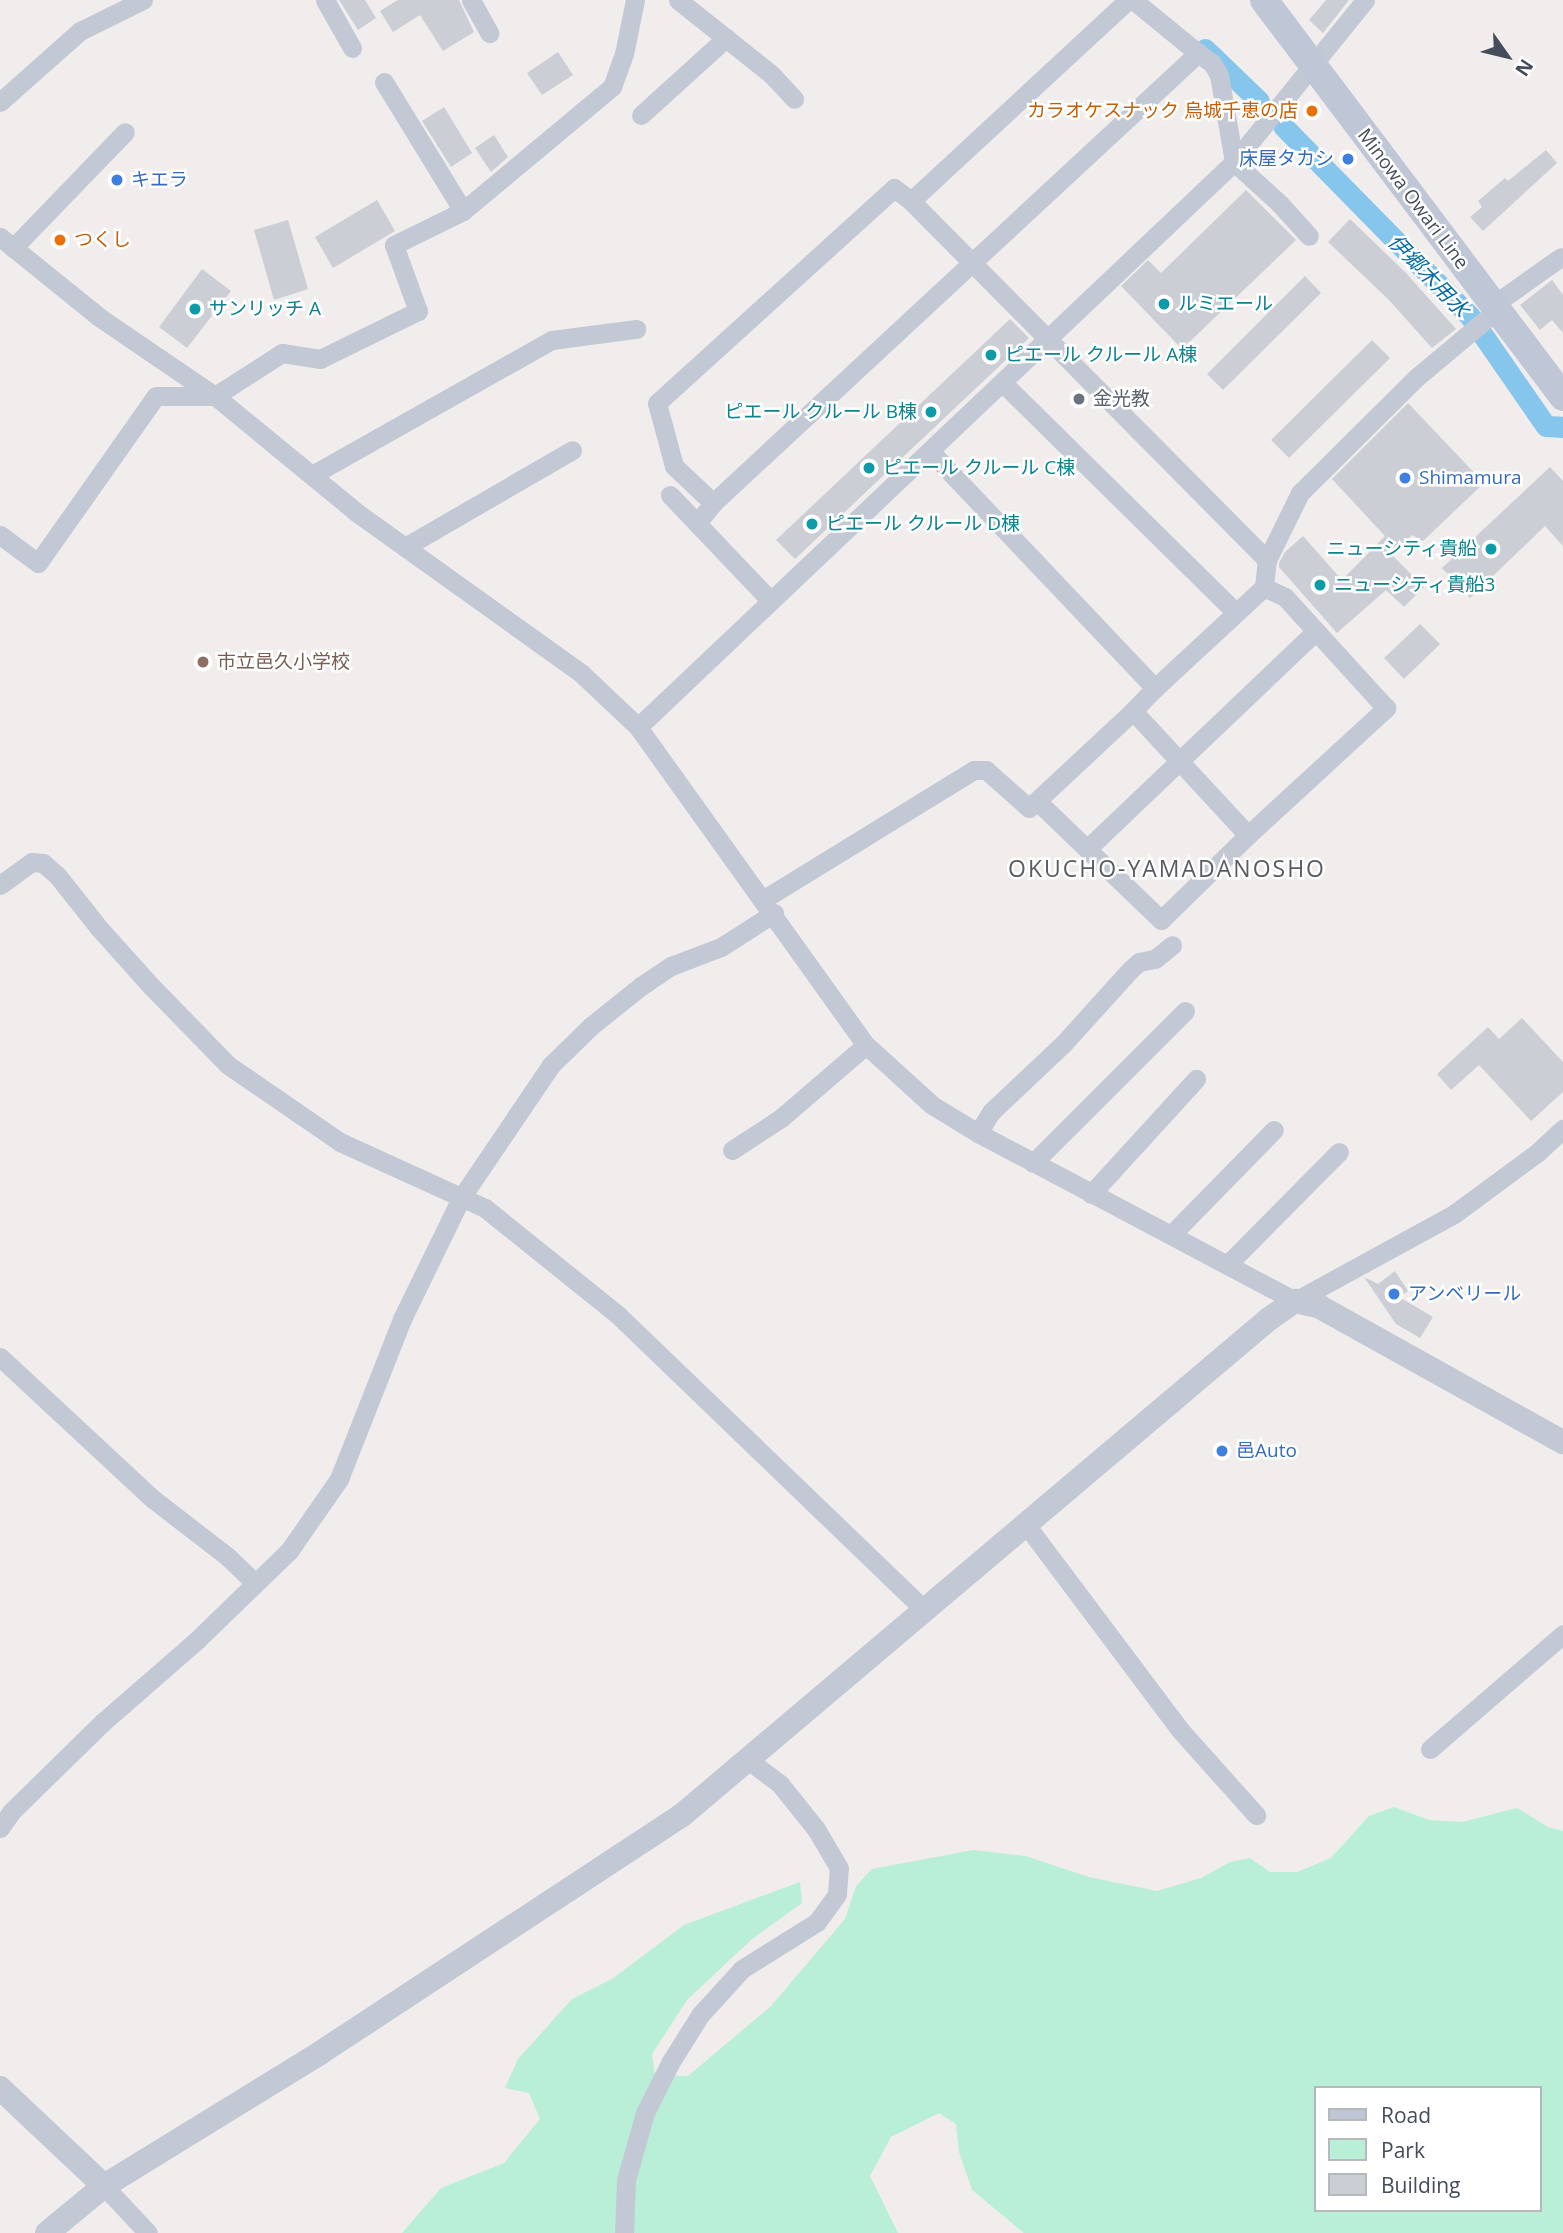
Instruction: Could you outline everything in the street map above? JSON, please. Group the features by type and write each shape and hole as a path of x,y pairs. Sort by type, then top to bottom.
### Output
{"main road":[{"name":"Minowa Owari Line","path":"1264,0 1563,397"}],"street":[{"path":"2,96 79,31 143,0"},
{"path":"325,0 352,48"},
{"path":"471,0 489,33"},
{"path":"0,535 38,563 156,396 215,396 282,353 320,359 418,311 394,245 463,211 612,87 624,54 635,0"},
{"path":"678,0 771,74 794,99"},
{"path":"911,201 1130,0 1212,63 1219,75 1234,163 1280,204 1309,236"},
{"path":"638,727 1234,163 1311,63 1365,0"},
{"path":"641,115 726,38"},
{"path":"697,523 713,503 1198,53"},
{"path":"384,82 463,211"},
{"path":"125,132 7,243 99,317 215,396 405,547 582,674 638,727 769,906 866,1045 932,1105 978,1133 1296,1301 1320,1307 1563,1442"},
{"path":"713,503 674,466 657,403 894,188 911,201 1267,560"},
{"path":"0,1828 12,1811 103,1722 197,1640 289,1550 339,1479 402,1319 461,1198 551,1065 591,1026 671,966 721,947 769,906 974,771 985,770 1029,808 1264,587 1267,560 1300,494 1417,377 1495,308 1562,257"},
{"path":"312,475 552,340 636,329"},
{"path":"1003,383 1236,613"},
{"path":"405,547 572,450"},
{"path":"930,451 1155,688"},
{"path":"670,495 771,601"},
{"path":"1037,801 1161,920 1248,835 1386,708 1286,597 1264,587"},
{"path":"1087,849 1316,631"},
{"path":"1133,711 1248,835"},
{"path":"0,886 32,862 43,863 57,874 99,928 152,987 228,1065 340,1142 485,1208 618,1315 926,1611"},
{"path":"978,1133 991,1112 1064,1043 1130,970 1139,962 1155,959 1172,945"},
{"path":"1033,1163 1185,1011"},
{"path":"732,1150 781,1118 866,1045"},
{"path":"1091,1194 1196,1080"},
{"path":"47,2233 104,2186 320,2053 681,1816 1269,1319 1296,1301 1454,1214 1538,1152 1563,1129"},
{"path":"1171,1235 1274,1130"},
{"path":"1227,1265 1339,1152"},
{"path":"0,1357 153,1499 228,1557 255,1583"},
{"path":"1027,1526 1181,1731 1256,1815"},
{"path":"1430,1749 1563,1634"},
{"path":"624,2233 626,2179 645,2113 670,2063 700,2015 742,1969 817,1922 837,1894 839,1868 816,1829 780,1784 749,1761"},
{"path":"0,2088 104,2186 148,2233"}],"green space":[{"path":"1394,1807 1429,1820 1462,1822 1517,1808 1548,1827 1563,1831 1563,2233 1024,2233 972,2190 959,2152 956,2124 939,2113 891,2137 870,2176 898,2233 402,2233 441,2188 504,2163 540,2119 529,2093 505,2088 518,2059 572,1999 612,1979 684,1925 800,1882 802,1903 752,1939 687,2000 652,2054 655,2075 688,2076 771,2006 845,1919 856,1886 872,1869 973,1850 1025,1856 1089,1877 1157,1891 1201,1878 1230,1862 1250,1858 1270,1872 1297,1872 1331,1858 1369,1816"}],"building":[{"path":"339,0 365,0 376,18 358,30"},
{"path":"398,0 459,0 474,32 443,51 420,15 393,32 380,11"},
{"path":"1326,0 1349,0 1323,33 1309,20"},
{"path":"558,52 573,75 542,95 527,73"},
{"path":"444,107 472,153 451,167 422,121"},
{"path":"494,135 508,157 491,172 475,148"},
{"path":"1546,150 1557,163 1483,231 1470,217 1482,207 1478,201 1505,178 1508,181"},
{"path":"1246,190 1296,240 1182,349 1121,286 1148,260 1161,273"},
{"path":"377,200 395,231 333,268 315,237"},
{"path":"1350,219 1406,273 1456,329 1432,348 1389,300 1328,242"},
{"path":"288,220 308,289 274,300 254,230"},
{"name":"サンリッチ A","path":"202,269 231,291 187,348 159,327"},
{"path":"1305,276 1321,293 1223,390 1207,374"},
{"path":"1552,280 1563,295 1563,333 1552,320 1540,330 1520,305"},
{"path":"1010,319 1029,338 795,559 776,540"},
{"path":"1372,340 1390,358 1289,458 1271,440"},
{"name":"Shimamura","path":"1408,403 1484,483 1423,541 1412,535 1392,555 1424,587 1404,607 1386,590 1337,633 1279,567 1279,563 1285,552 1303,536 1342,580 1385,536 1332,479"},
{"name":"ニューシティ貴船","path":"1550,467 1563,481 1563,546 1545,526 1470,598 1442,568"},
{"path":"1420,624 1440,644 1404,679 1384,658"},
{"path":"1522,1018 1563,1062 1563,1092 1531,1121 1479,1065 1451,1090 1437,1074 1488,1027 1499,1039"},
{"path":"1395,1271 1408,1291 1399,1297 1433,1317 1420,1338 1396,1324 1364,1277 1378,1284"}],"waterway":[{"name":"伊郷木用水","path":"1205,49 1259,101"},
{"name":"伊郷木用水","path":"1283,126 1469,315 1546,426 1563,427"}],"place":[{"name":"カラオケスナック 烏城千恵の店","path":"1312,111"},
{"name":"床屋タカシ","path":"1348,159"},
{"name":"キエラ","path":"117,180"},
{"name":"つくし","path":"60,240"},
{"name":"ルミエール","path":"1164,304"},
{"name":"サンリッチ A","path":"195,309"},
{"name":"ピエール クルール A棟","path":"991,355"},
{"name":"金光教","path":"1079,399"},
{"name":"ピエール クルール B棟","path":"931,412"},
{"name":"ピエール クルール C棟","path":"869,468"},
{"name":"Shimamura","path":"1405,478"},
{"name":"ピエール クルール D棟","path":"812,524"},
{"name":"ニューシティ貴船","path":"1491,549"},
{"name":"ニューシティ貴船3","path":"1320,585"},
{"name":"市立邑久小学校","path":"203,662"},
{"name":"アンベリール","path":"1394,1294"},
{"name":"邑Auto","path":"1222,1451"}],"district":[{"name":"OKUCHO-YAMADANOSHO","path":"1167,868"}]}
